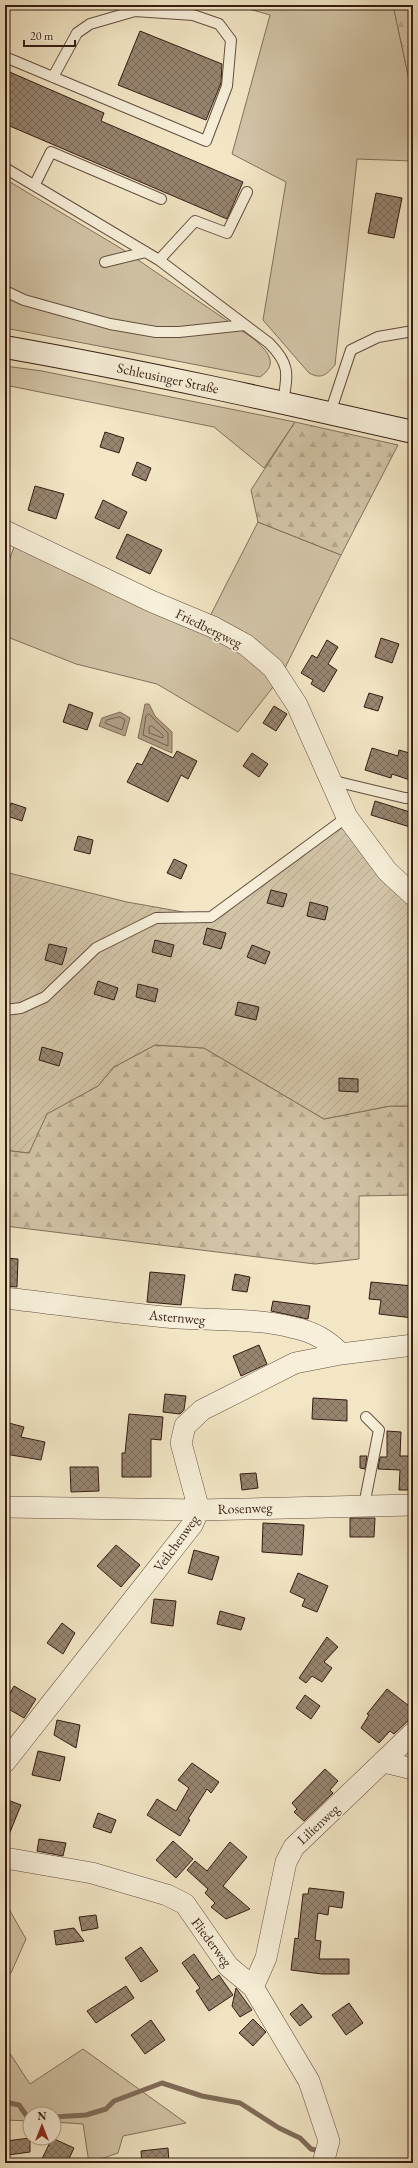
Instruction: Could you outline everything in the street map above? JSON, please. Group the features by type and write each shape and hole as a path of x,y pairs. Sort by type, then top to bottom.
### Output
{"main road":[{"name":"Schleusinger Straße","path":"5,347 96,363 283,402 413,432"}],"street":[{"name":"Friedbergweg","path":"5,531 153,602 213,627 246,645 273,668 297,705 347,817 387,871 413,895"},
{"name":"Asternweg","path":"5,1298 165,1317 294,1327 319,1336 332,1344 341,1354"},
{"name":"Veilchenweg","path":"5,1762 192,1524 199,1510 181,1443 185,1426 202,1410 295,1363 341,1354 413,1345"},
{"name":"Rosenweg","path":"5,1507 199,1510 413,1505"},
{"name":"Lilienweg","path":"253,1987 266,1958 286,1862 294,1847 413,1733"},
{"path":"384,1762 413,1769"},
{"name":"Fliederweg","path":"5,1858 92,1873 166,1894 185,1904 228,1966 253,1987 310,2081 330,2141 323,2163"}],"lane":[{"path":"5,57 206,141 227,86 231,40 219,24 193,15 135,11 90,24 77,33 53,77"},
{"path":"35,184 51,152 161,199"},
{"path":"5,168 35,184 159,260 245,325 282,356 286,371 283,402"},
{"path":"159,260 195,221 227,233 247,192"},
{"path":"105,262 146,252"},
{"path":"5,291 24,300 110,324 156,332 179,332 245,325"},
{"path":"330,413 351,350 378,337 413,331"},
{"path":"330,780 406,798 413,798"},
{"path":"5,1010 21,1008 45,997 96,948 156,918 211,917 347,817"},
{"path":"364,1505 379,1430 366,1417"}],"green space":[{"path":"235,5 393,5 413,98 413,161 357,159 335,365 327,373 321,376 309,373 263,320 286,182 232,154 270,15"},
{"path":"393,5 413,5 413,98"},
{"path":"5,179 122,249 254,339 269,357 269,367 266,372 260,377 5,328"},
{"path":"5,366 42,371 295,422 264,468 214,427 5,385"},
{"path":"295,422 398,445 341,555 258,522 251,490"},
{"path":"258,522 341,555 280,678 238,732 157,684 76,664 5,636 5,572 18,536 206,624"},
{"path":"347,817 413,895 413,1106 390,1106 324,1119 204,1048 155,1045 114,1067 98,1086 47,1114 29,1153 5,1150 5,872 127,902 211,917"},
{"path":"155,1045 204,1048 324,1119 390,1106 413,1106 413,1195 359,1196 359,1259 315,1264 5,1226 5,1150 29,1153 46,1114 98,1086 114,1067"},
{"path":"5,1902 26,1939 11,1973 5,1976"},
{"path":"5,2046 30,2084 83,2049 186,2123 123,2136 118,2153 89,2163 83,2124 62,2123 62,2106 22,2106 22,2121 5,2120"}],"water":[{"path":"145,704 149,704 155,716 172,732 172,753 138,738"},
{"path":"120,712 130,718 125,736 99,726 102,718"}],"building":[{"path":"140,31 222,64 221,83 206,120 118,85"},
{"path":"5,70 104,113 101,121 243,182 227,219 5,124"},
{"path":"376,193 402,198 394,238 368,233"},
{"path":"105,432 124,438 119,453 100,447"},
{"path":"137,462 151,468 146,481 132,475"},
{"path":"35,486 64,494 56,519 28,510"},
{"path":"103,500 127,512 119,529 95,518"},
{"path":"127,534 162,550 150,574 116,558"},
{"path":"381,638 399,644 392,663 375,657"},
{"path":"327,640 338,647 328,664 337,670 324,692 311,684 313,680 301,673 312,655 317,658"},
{"path":"369,693 383,697 378,711 364,707"},
{"path":"69,704 93,713 87,730 63,722"},
{"path":"274,706 287,714 276,731 263,723"},
{"path":"151,747 173,758 177,751 197,761 188,779 181,775 168,802 127,782 137,763 142,765"},
{"path":"372,748 398,756 399,750 413,754 413,771 410,780 392,774 391,778 365,770"},
{"path":"252,753 268,764 259,777 243,766"},
{"path":"375,801 413,813 410,827 371,815"},
{"path":"11,803 26,808 22,821 7,816"},
{"path":"78,836 93,840 90,854 74,850"},
{"path":"174,859 187,865 181,879 167,873"},
{"path":"271,890 287,894 283,907 267,903"},
{"path":"310,902 328,907 325,920 307,916"},
{"path":"207,928 226,933 221,949 203,944"},
{"path":"155,940 174,945 171,957 152,952"},
{"path":"49,944 67,948 62,965 45,960"},
{"path":"252,945 270,952 265,964 247,957"},
{"path":"98,981 118,988 114,1000 94,994"},
{"path":"138,984 158,989 155,1002 136,997"},
{"path":"238,1002 259,1007 256,1020 235,1015"},
{"path":"42,1047 63,1053 59,1066 39,1060"},
{"path":"339,1078 358,1079 358,1092 339,1091"},
{"path":"5,1258 18,1259 17,1287 5,1286"},
{"path":"150,1272 185,1275 181,1305 147,1302"},
{"path":"235,1274 250,1277 247,1292 232,1290"},
{"path":"371,1282 413,1286 413,1318 379,1314 381,1300 369,1299"},
{"path":"273,1301 310,1306 308,1319 271,1311"},
{"path":"259,1345 267,1364 241,1376 233,1356"},
{"path":"165,1394 186,1396 184,1410 180,1414 163,1412"},
{"path":"313,1398 347,1400 347,1421 312,1419"},
{"path":"129,1414 163,1417 161,1440 151,1439 151,1477 122,1477 122,1453 125,1453"},
{"path":"5,1422 24,1427 21,1437 45,1442 41,1460 5,1454"},
{"path":"387,1431 401,1432 400,1456 413,1456 413,1490 399,1490 400,1470 378,1469 380,1457 387,1457"},
{"path":"360,1456 367,1456 365,1469 360,1468"},
{"path":"70,1467 98,1467 99,1491 71,1492"},
{"path":"256,1473 258,1488 242,1490 240,1474"},
{"path":"350,1518 375,1518 374,1537 350,1537"},
{"path":"263,1523 304,1525 302,1555 262,1552"},
{"path":"116,1545 140,1565 121,1587 97,1566"},
{"path":"194,1550 219,1557 212,1580 188,1573"},
{"path":"298,1573 328,1586 317,1612 302,1606 305,1599 290,1592"},
{"path":"154,1599 176,1601 173,1626 151,1623"},
{"path":"220,1611 245,1618 241,1630 217,1624"},
{"path":"62,1623 75,1633 63,1654 47,1643"},
{"path":"327,1637 338,1647 324,1662 332,1668 322,1682 312,1676 306,1683 299,1678"},
{"path":"14,1686 36,1699 24,1718 5,1707 5,1702"},
{"path":"387,1689 413,1709 413,1716 394,1734 390,1731 379,1743 361,1728 369,1715 367,1714"},
{"path":"305,1695 320,1706 311,1719 296,1708"},
{"path":"57,1720 80,1725 76,1748 54,1735"},
{"path":"38,1751 65,1757 60,1781 32,1775"},
{"path":"192,1763 219,1782 211,1793 207,1789 188,1819 190,1820 180,1836 147,1815 157,1799 176,1811 189,1788 178,1780"},
{"path":"325,1769 338,1781 330,1790 333,1793 304,1821 294,1812 297,1809 292,1803"},
{"path":"5,1799 21,1805 6,1842 5,1842"},
{"path":"98,1813 116,1820 111,1833 93,1827"},
{"path":"39,1839 66,1843 63,1856 37,1851"},
{"path":"173,1841 193,1859 176,1878 156,1860"},
{"path":"230,1842 247,1857 223,1886 250,1909 226,1919 211,1907 215,1903 205,1893 208,1889 187,1870 195,1861 207,1871"},
{"path":"309,1888 344,1892 342,1908 329,1906 328,1915 318,1913 315,1940 321,1941 319,1959 349,1959 349,1974 322,1974 291,1970 295,1938 298,1939 303,1894 308,1894"},
{"path":"96,1915 98,1928 82,1931 79,1917"},
{"path":"74,1928 84,1941 56,1945 54,1931"},
{"path":"141,1947 158,1971 141,1982 125,1958"},
{"path":"194,1954 212,1980 219,1975 233,1995 209,2011 196,1991 200,1988 182,1963"},
{"path":"126,1986 134,1998 96,2023 87,2011"},
{"path":"236,1988 252,2010 240,2017 232,2006"},
{"path":"349,2003 363,2023 346,2035 332,2015"},
{"path":"302,2004 312,2017 300,2026 290,2014"},
{"path":"253,2019 266,2032 253,2046 239,2033"},
{"path":"151,2020 165,2040 145,2054 131,2035"},
{"path":"22,2139 22,2146 30,2146 30,2152 8,2155 6,2141"},
{"path":"62,2143 74,2148 67,2163 51,2163 42,2159 48,2146 62,2146"},
{"path":"168,2148 169,2163 142,2163 141,2151"}],"waterway":[{"path":"62,2116 86,2115 106,2109 114,2101 162,2083 202,2096 240,2103 279,2128 300,2138 311,2149 320,2151"},
{"path":"5,2102 19,2105 22,2109"}]}
